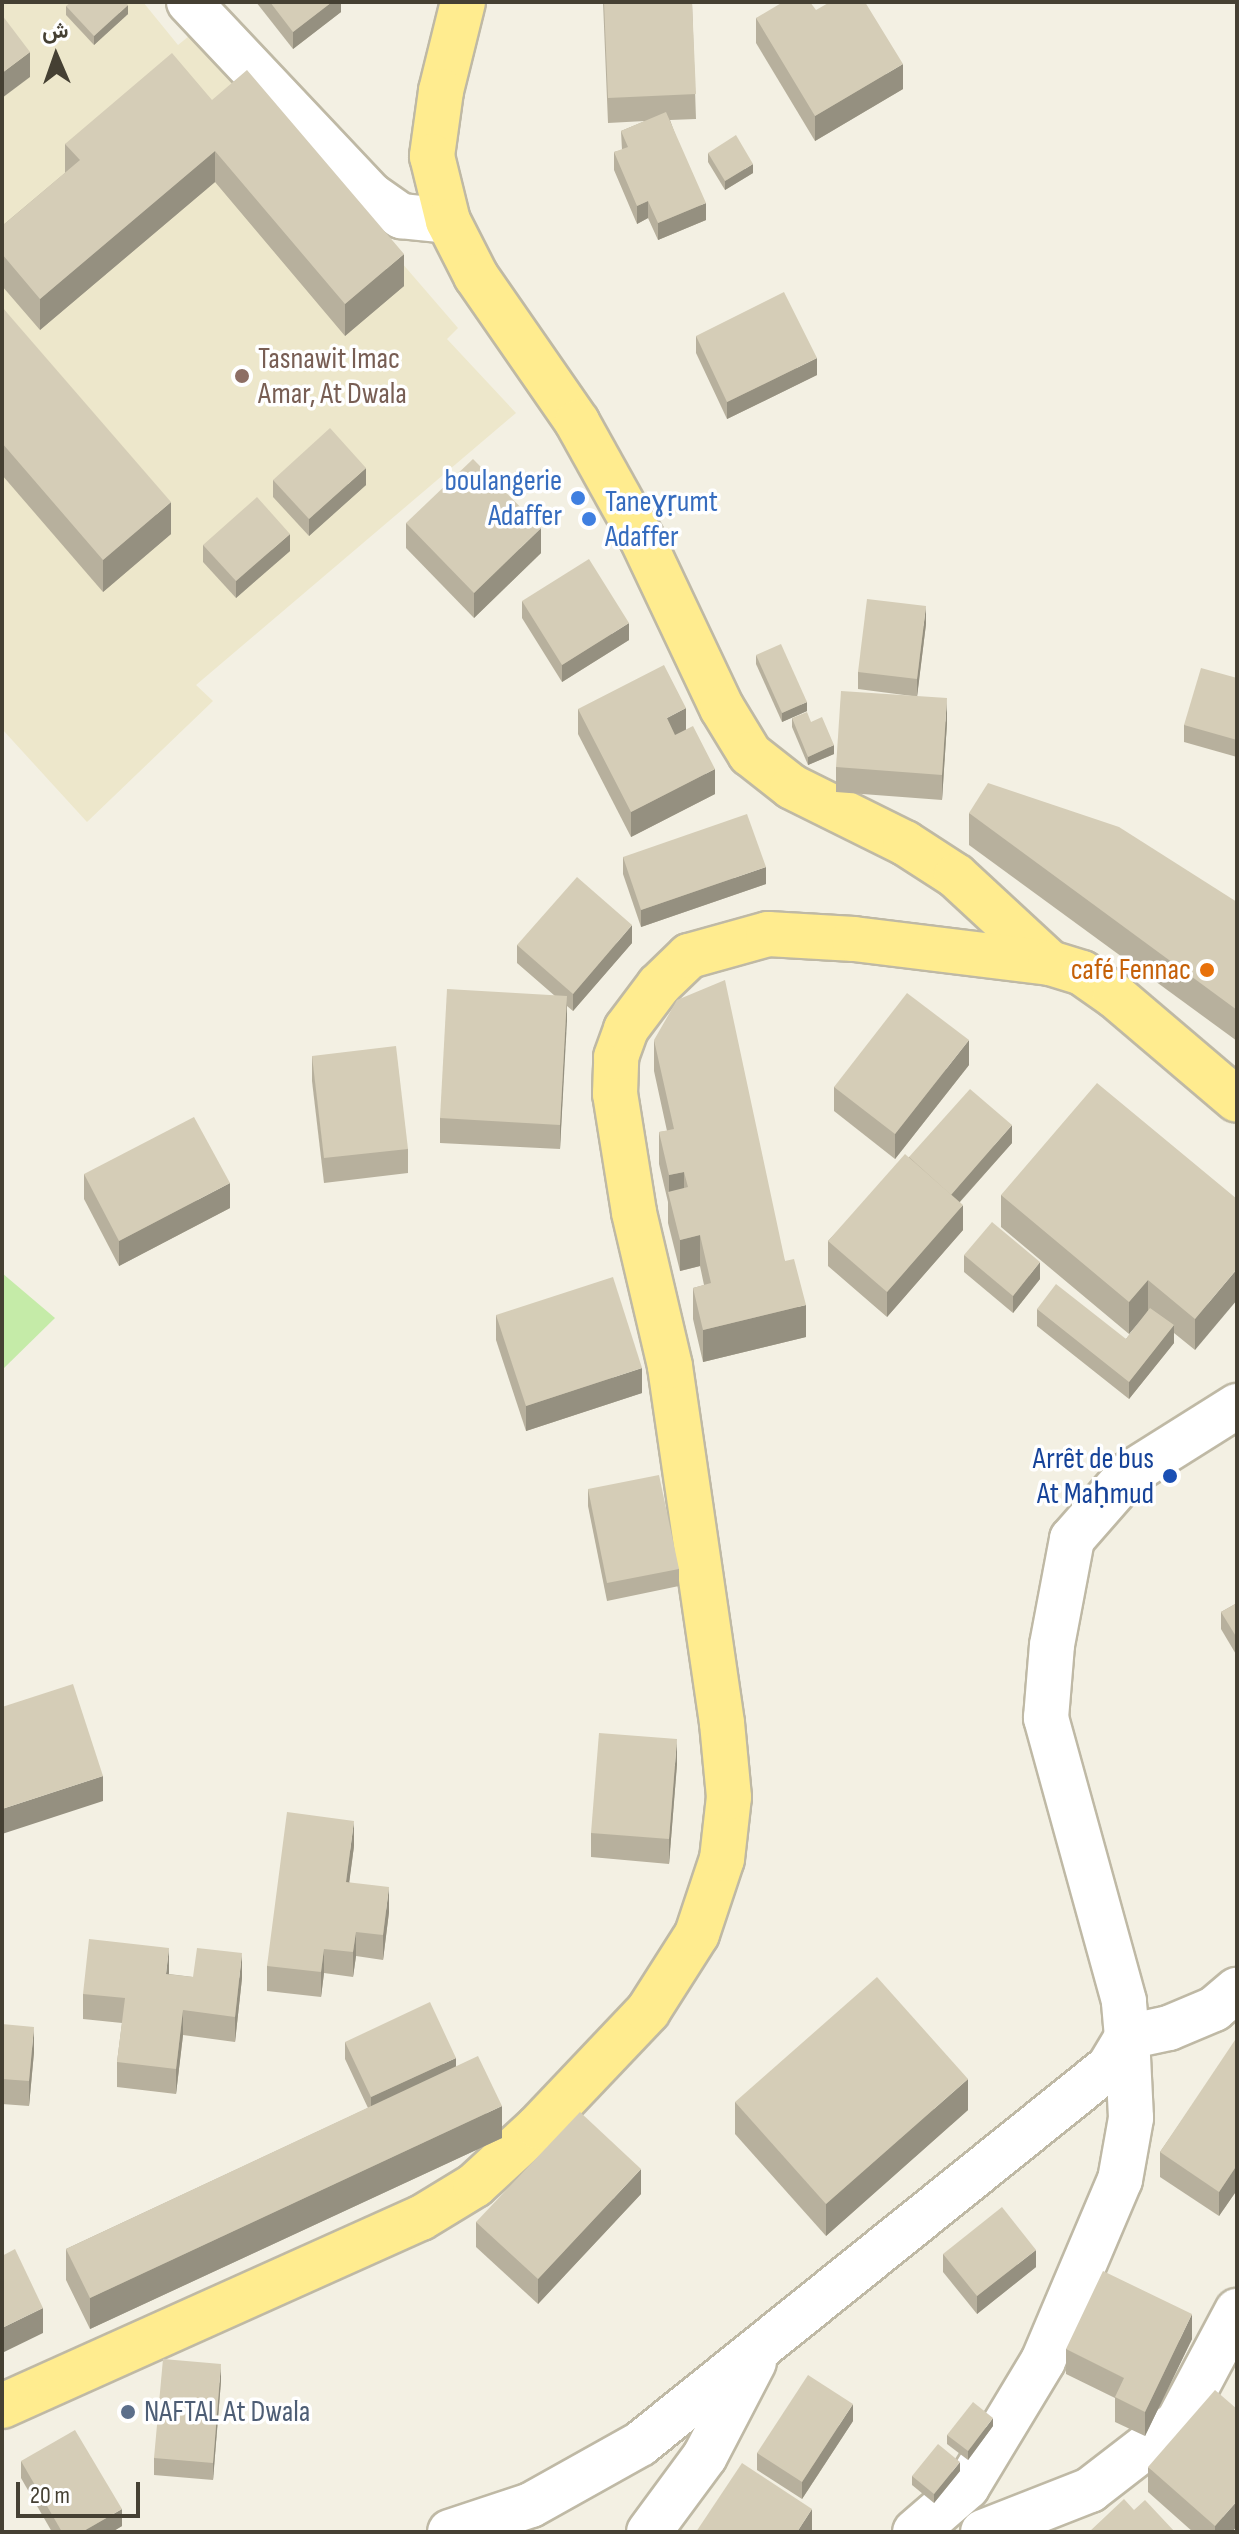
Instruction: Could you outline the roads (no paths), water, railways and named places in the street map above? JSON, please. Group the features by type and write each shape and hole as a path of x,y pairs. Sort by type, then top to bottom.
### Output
{"main road":[{"path":"463,2 441,91 432,156 448,221 476,276 577,422 642,539 722,708 750,754 792,787 905,843 956,876 1050,963"},
{"path":"2,2406 421,2218 475,2185 538,2127 648,2011 697,1934 722,1859 729,1797 722,1723 670,1366 634,1212 615,1094 616,1057 626,1029 659,985 689,956 768,934 854,939 1050,963 1082,973 1115,996 1237,1100"}],"street":[{"path":"189,2 371,195 401,216 448,221"},
{"path":"915,2532 967,2487 1049,2346 1120,2180 1131,2118 1124,2001 1046,1718 1052,1645 1072,1539 1129,1474 1237,1406"},
{"path":"450,2532 531,2505 640,2444 1109,2067 1127,2037 1169,2028 1214,2009 1237,1990"},
{"path":"983,2532 1090,2490 1178,2422 1237,2311"},
{"path":"649,2532 705,2456 763,2346"}],"place":[{"name":"Tasnawit Imac Amar, At Dwala","path":"242,376"},
{"name":"boulangerie Adaffer","path":"578,498"},
{"name":"Taneɣṛumt Adaffer","path":"589,519"},
{"name":"café Fennac","path":"1207,970"},
{"name":"Arrêt de bus At Maḥmud","path":"1170,1476"},
{"name":"NAFTAL At Dwala","path":"128,2412"}]}
